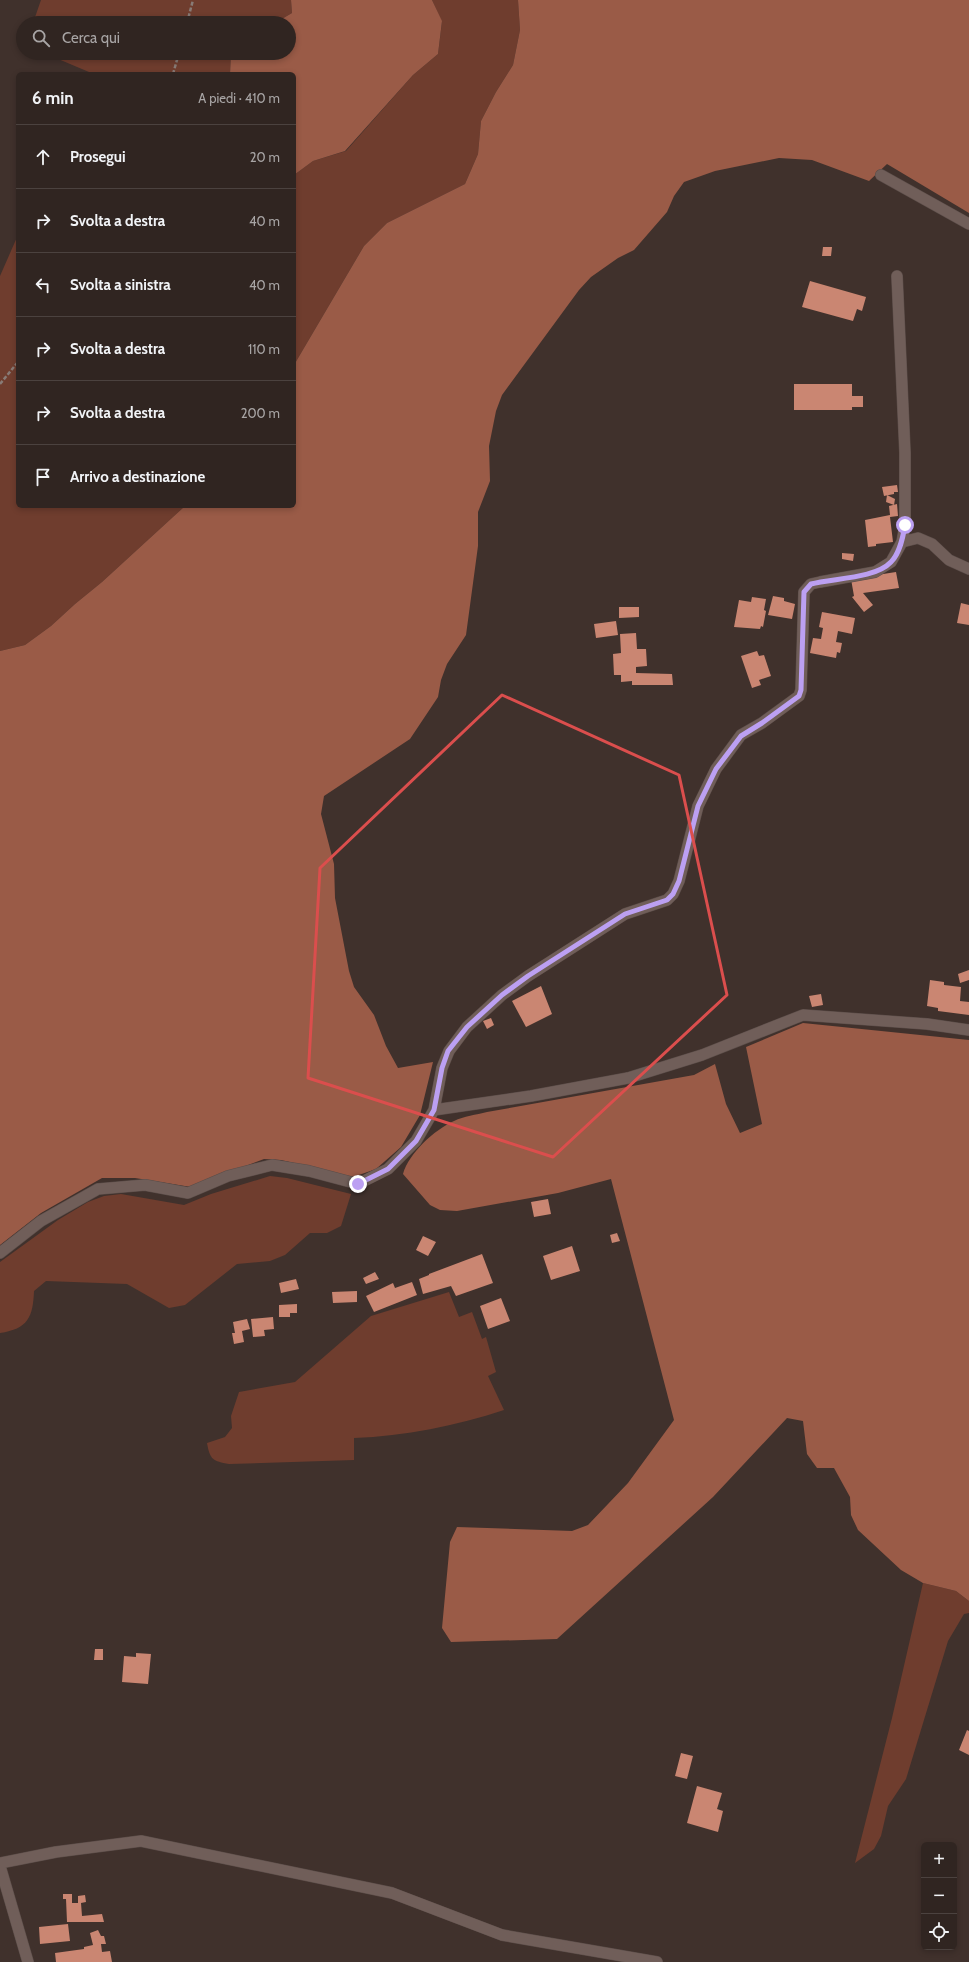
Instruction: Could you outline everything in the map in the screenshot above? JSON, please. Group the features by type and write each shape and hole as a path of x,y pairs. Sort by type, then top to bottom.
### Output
{"street":[{"path":"881,175 969,224"},
{"path":"0,1253 41,1221 98,1189 145,1185 188,1193 228,1176 272,1164 309,1171 358,1184 388,1169 416,1141 434,1110 442,1068 448,1051 467,1027 502,995 625,914 667,900 673,894 679,881 698,806 716,769 741,736 762,723 799,696 801,690 804,592 811,584 875,572 891,562 902,542 905,525 905,453 897,276"},
{"path":"902,542 918,538 932,544 949,560 969,569"},
{"path":"434,1110 531,1096 628,1078 702,1055 803,1015 927,1024 969,1030"},
{"path":"0,1862 56,1852 141,1841 392,1893 502,1935 657,1962"},
{"path":"0,1866 28,1962"}],"path":[{"path":"189,16 193,0"},
{"path":"174,72 177,60"},
{"path":"0,384 16,364"}],"highlighted area":[{"path":"502,695 679,775 727,995 553,1157 308,1078 320,868"}],"shaded area":[{"path":"41,0 291,0 292,13 287,16 35,16"},
{"path":"291,0 432,0 442,21 438,54 413,75 345,151 313,161 296,174 296,72 230,72 231,60 296,60 296,16 287,16 292,13"},
{"path":"432,0 518,0 520,30 513,65 496,92 481,121 478,154 465,184 387,223 364,246 296,362 296,174 313,161 346,151 413,75 438,54 442,22"},
{"path":"518,0 969,0 969,213 887,164 869,181 812,160 779,158 715,171 684,182 674,196 667,212 634,250 618,258 591,277 579,290 502,395 496,411 489,446 490,481 478,512 478,546 466,635 447,664 441,680 438,697 410,739 324,796 321,814 334,864 335,898 349,971 354,987 374,1015 386,1046 398,1068 433,1062 420,1115 401,1147 376,1169 353,1177 281,1160 264,1159 191,1187 135,1178 102,1178 41,1213 0,1245 0,651 25,645 51,626 102,582 183,508 296,508 296,362 364,246 387,223 465,184 478,154 481,121 496,92 513,65 520,30"},
{"path":"61,60 231,60 230,72 89,72"},
{"path":"16,240 16,508 183,508 102,582 51,626 25,645 0,651 0,276"},
{"path":"803,1023 969,1040 969,1601 956,1591 923,1583 901,1570 858,1530 851,1515 850,1497 834,1468 817,1468 807,1454 803,1421 787,1418 713,1497 557,1639 451,1642 442,1628 450,1542 457,1527 572,1531 588,1525 628,1483 674,1420 611,1179 558,1193 457,1211 440,1210 430,1205 403,1174 406,1166 416,1150 438,1130 462,1118 487,1112 694,1075 715,1064 726,1104 740,1133 762,1124 746,1047"},
{"path":"270,1176 287,1178 351,1194 341,1226 327,1233 310,1233 285,1255 270,1261 237,1264 185,1305 169,1308 127,1284 46,1281 34,1291 30,1315 23,1325 0,1333 0,1262 58,1220 88,1202 104,1196 121,1194 184,1205 211,1194"},
{"path":"449,1292 459,1317 472,1312 482,1339 486,1337 496,1372 488,1376 504,1410 467,1421 430,1429 392,1435 354,1438 354,1460 229,1464 213,1459 209,1453 207,1443 225,1437 232,1428 231,1416 239,1392 295,1382 371,1316"},
{"path":"923,1583 956,1591 969,1601 969,1613 964,1614 948,1641 906,1779 888,1806 881,1836 874,1849 855,1863 892,1718"}],"building":[{"path":"823,247 832,247 831,256 822,256"},
{"path":"810,281 866,297 862,311 857,309 853,321 802,307"},
{"path":"794,384 852,384 852,396 863,396 863,407 852,407 852,410 794,410"},
{"path":"897,485 898,492 884,496 882,487"},
{"path":"887,495 895,499 894,505 886,502"},
{"path":"897,504 898,516 890,517 893,542 876,544 876,546 868,547 865,520 890,515 889,506"},
{"path":"842,553 854,554 853,561 842,559"},
{"path":"896,572 899,588 863,593 873,605 864,612 852,597 854,596 851,579"},
{"path":"773,596 784,598 784,601 795,604 792,619 768,615"},
{"path":"752,597 766,599 764,610 766,611 763,627 761,626 760,629 734,627 739,600 751,602"},
{"path":"961,603 969,605 969,625 957,623"},
{"path":"619,607 639,607 639,617 619,618"},
{"path":"822,612 855,618 852,634 838,631 836,642 842,643 840,653 837,652 836,658 810,653 813,638 821,639 823,628 819,627"},
{"path":"616,621 618,635 596,638 594,624"},
{"path":"636,633 637,649 646,649 647,666 636,667 636,673 672,674 673,685 632,685 632,681 621,682 621,675 614,675 613,654 621,653 620,634"},
{"path":"757,651 759,656 764,655 771,676 759,680 761,685 752,688 741,656"},
{"path":"969,970 969,980 960,983 958,974"},
{"path":"930,980 944,982 944,985 961,987 960,1001 969,1002 969,1015 938,1011 938,1008 927,1006"},
{"path":"541,986 552,1014 526,1027 512,1001"},
{"path":"821,994 823,1005 812,1007 809,996"},
{"path":"491,1018 494,1025 487,1029 483,1021"},
{"path":"548,1199 551,1214 534,1217 531,1202"},
{"path":"617,1233 620,1241 612,1243 610,1235"},
{"path":"423,1236 436,1242 428,1256 416,1250"},
{"path":"572,1246 580,1271 551,1280 543,1256"},
{"path":"482,1254 493,1283 456,1296 451,1286 423,1294 419,1279"},
{"path":"375,1272 379,1279 366,1284 363,1278"},
{"path":"296,1279 299,1289 281,1293 279,1283"},
{"path":"412,1282 417,1295 374,1312 366,1296 393,1283 395,1288"},
{"path":"357,1291 357,1302 333,1303 332,1292"},
{"path":"501,1298 510,1321 488,1329 480,1306"},
{"path":"297,1304 297,1313 290,1313 290,1317 279,1317 279,1305"},
{"path":"273,1317 274,1329 264,1330 265,1336 253,1337 251,1319"},
{"path":"247,1319 250,1329 242,1331 244,1342 234,1344 232,1333 235,1333 233,1322"},
{"path":"95,1649 103,1649 103,1660 94,1660"},
{"path":"136,1653 151,1654 148,1684 122,1682 124,1656 136,1657"},
{"path":"967,1730 969,1731 969,1755 959,1750"},
{"path":"681,1753 693,1756 687,1779 675,1776"},
{"path":"697,1786 722,1793 717,1809 723,1811 718,1832 687,1823"},
{"path":"63,1894 72,1894 72,1903 78,1903 78,1896 85,1895 86,1902 81,1903 82,1916 102,1914 104,1922 67,1922 66,1899 63,1899"},
{"path":"68,1924 70,1941 40,1944 39,1927"},
{"path":"98,1930 101,1936 104,1936 106,1944 101,1944 102,1952 110,1951 112,1962 56,1962 55,1953 84,1949 84,1947 93,1945 90,1933"}],"route":[{"path":"358,1184 388,1169 416,1141 434,1110 442,1068 448,1051 467,1027 502,995 528,976 625,914 667,900 673,894 679,881 698,806 716,769 741,736 762,723 799,696 801,690 804,592 811,584 875,572 891,562 902,542 905,525"}]}
